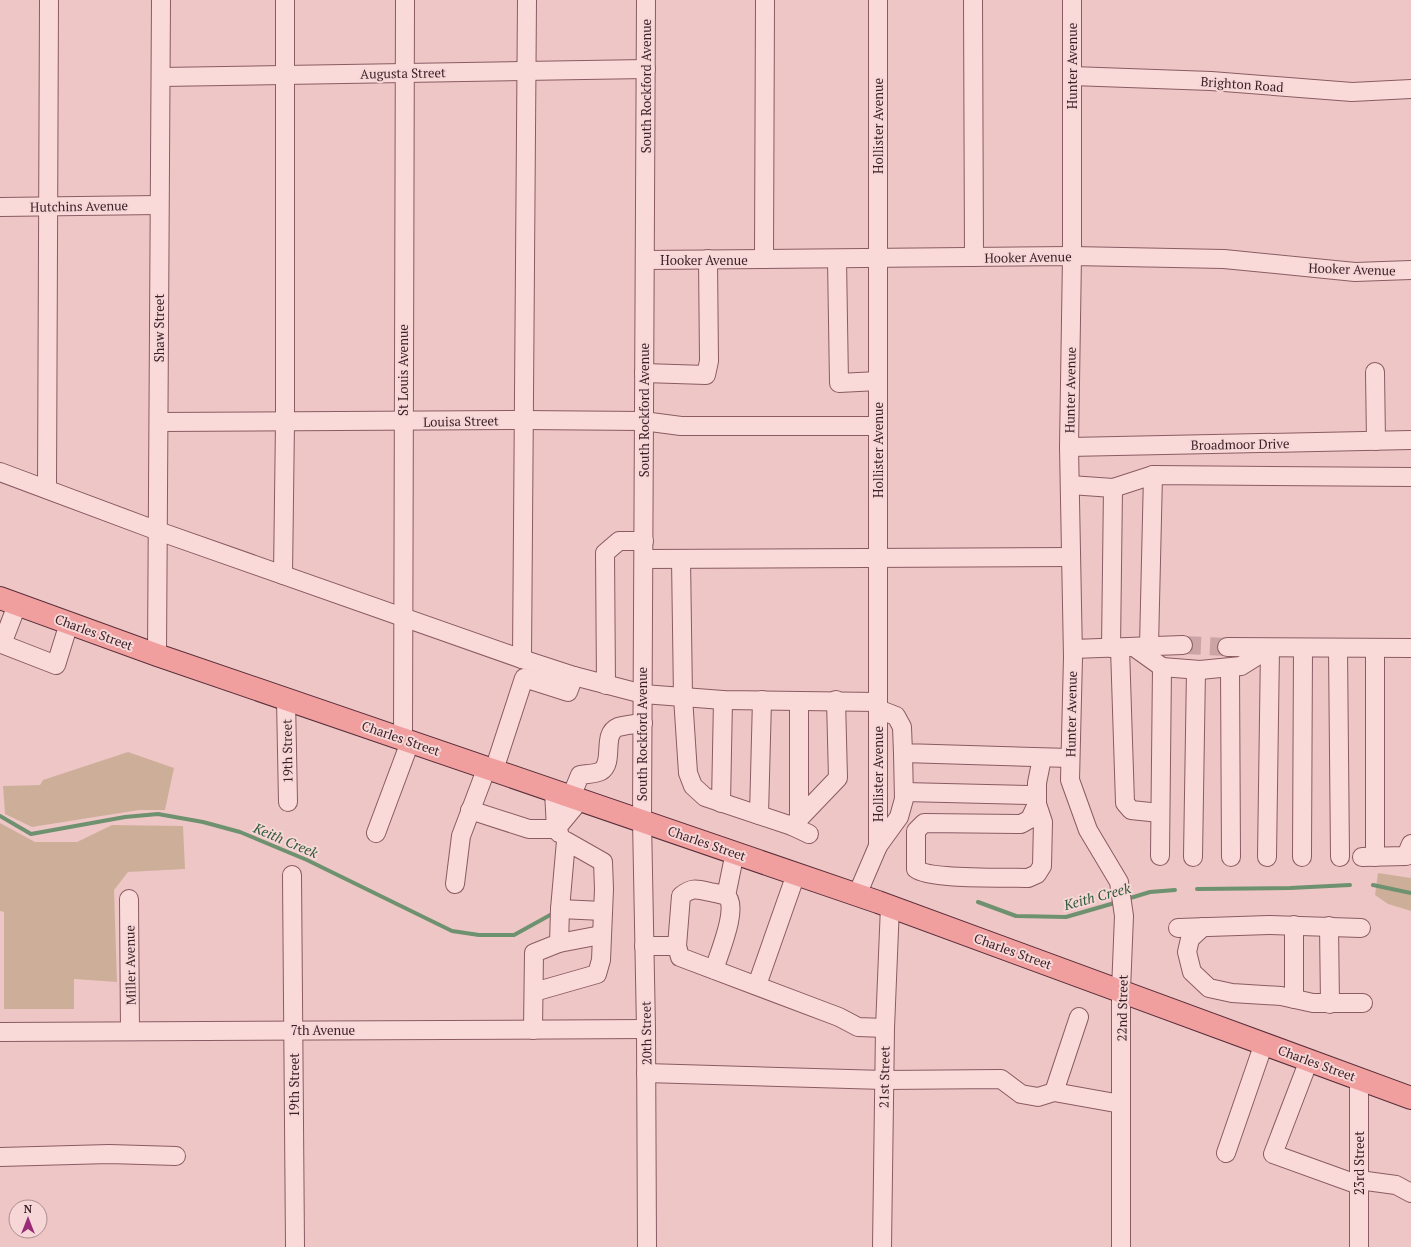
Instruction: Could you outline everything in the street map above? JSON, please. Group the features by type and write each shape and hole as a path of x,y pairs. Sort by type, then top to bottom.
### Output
{"main road":[{"name":"Charles Street","path":"9,602 157,655 890,906 1411,1098"}],"street":[{"path":"47,489 49,0"},
{"name":"Shaw Street","path":"157,655 161,0"},
{"path":"283,575 285,422 285,0"},
{"name":"St Louis Avenue","path":"405,0 403,618 406,740"},
{"path":"522,659 527,0"},
{"name":"South Rockford Avenue","path":"642,820 646,0"},
{"path":"764,259 765,0"},
{"name":"Hollister Avenue","path":"857,895 878,846 878,0"},
{"path":"972,0 974,257"},
{"name":"Hunter Avenue","path":"1070,780 1072,650 1069,447 1072,256 1072,0"},
{"name":"Augusta Street","path":"161,76 646,69"},
{"name":"Brighton Road","path":"1072,76 1211,81 1352,92 1411,89"},
{"name":"Hutchins Avenue","path":"0,207 159,205"},
{"name":"Hooker Avenue","path":"645,260 1072,256 1224,260 1355,272 1411,270"},
{"path":"837,259 839,383 878,381"},
{"path":"644,373 706,375 709,361 708,260"},
{"path":"1375,372 1376,441"},
{"name":"Louisa Street","path":"159,422 523,420 643,421 681,426 878,426"},
{"name":"Broadmoor Drive","path":"1069,447 1411,440"},
{"path":"0,472 158,531 403,618 522,659 606,685 643,694 723,700 799,702 836,700 878,705 896,716 902,728 904,792 904,799 899,817 878,846"},
{"path":"1070,485 1113,488 1153,475 1411,477"},
{"path":"1153,475 1129,647 1125,803 1131,810 1160,813"},
{"path":"1113,488 1129,647"},
{"path":"606,685 605,554 618,541 644,541"},
{"path":"644,559 1071,557"},
{"path":"681,559 683,697 688,773 694,786 705,797 759,815 796,823 809,834"},
{"path":"9,602 1,644 56,665 68,623"},
{"path":"1072,650 1183,645"},
{"path":"1129,647 1162,667 1196,670 1241,666 1270,648"},
{"path":"1227,647 1411,648"},
{"path":"1267,857 1270,648"},
{"path":"1302,857 1303,648"},
{"path":"1338,648 1340,857"},
{"path":"1375,648 1368,857 1406,856 1411,844"},
{"path":"1160,856 1162,667"},
{"path":"1230,668 1231,857"},
{"path":"1193,857 1196,670"},
{"path":"455,884 461,836 470,810 490,769 524,678 568,692 574,676"},
{"name":"19th Street","path":"286,699 288,802"},
{"path":"721,803 723,700"},
{"path":"759,815 762,700"},
{"path":"796,823 838,778 836,700"},
{"path":"796,823 799,702"},
{"path":"559,943 561,835 568,796 580,775 600,772 606,766 611,734 616,728 643,723"},
{"path":"376,833 406,740"},
{"path":"903,753 1070,758"},
{"path":"1037,798 1043,822 1042,866 1037,874 1028,878 950,876 922,873 916,869 916,831 924,823 1021,824 1030,819 1037,798 1042,758"},
{"name":"22nd Street","path":"1070,780 1088,830 1119,882 1124,916 1121,990 1121,1247"},
{"path":"904,792 1030,795 1037,798"},
{"path":"561,835 568,796"},
{"path":"470,810 529,830 561,835 603,862 604,889 601,960 597,974 534,992"},
{"name":"20th Street","path":"642,820 646,1029 647,1247"},
{"path":"726,896 735,852"},
{"path":"757,985 796,874"},
{"name":"19th Street","path":"292,875 295,1247"},
{"path":"714,970 731,914 731,903 726,896 697,889 689,890 681,896 677,946 680,957 714,970 757,985 839,1017 858,1027 884,1028"},
{"name":"Miller Avenue","path":"129,899 130,1031"},
{"name":"21st Street","path":"882,1247 884,1028 890,906"},
{"path":"560,909 603,911"},
{"path":"1294,926 1294,999"},
{"path":"1329,926 1330,1004"},
{"path":"1178,928 1329,926 1361,928"},
{"path":"1207,927 1200,944 1197,957 1198,977 1210,988 1232,993 1281,996 1313,1003 1363,1003"},
{"path":"534,1030 534,953 559,943 601,935"},
{"path":"644,946 677,946"},
{"path":"1054,1092 1079,1017"},
{"name":"7th Avenue","path":"0,1032 646,1029"},
{"path":"1226,1153 1264,1043"},
{"path":"1309,1060 1272,1154 1359,1183 1396,1185 1411,1192"},
{"path":"646,1073 884,1080 1001,1079 1021,1094 1038,1097 1054,1092 1121,1104"},
{"name":"23rd Street","path":"1359,1247 1360,1079"},
{"path":"0,1157 109,1154 176,1156"}],"shaded area":[{"path":"128,752 174,768 165,810 139,810 32,827 5,814 3,786 40,785 43,780"},
{"path":"0,823 35,842 77,842 112,825 183,826 185,869 128,872 114,890 117,982 74,979 74,1009 4,1009 4,912 0,911"},
{"path":"1378,873 1411,878 1411,911 1388,904 1375,895"}],"waterway":[{"name":"Keith Creek","path":"0,816 31,834 125,817 158,814 203,822 240,832 307,860 452,931 479,935 514,935 552,914"},
{"name":"Keith Creek","path":"1197,889 1290,888 1350,885"},
{"name":"Keith Creek","path":"1373,885 1411,893"},
{"name":"Keith Creek","path":"1127,899 1150,892 1175,890"},
{"name":"Keith Creek","path":"978,902 1016,916 1066,917 1118,902"}],"tunnel":[{"path":"1183,645 1227,647"}]}
